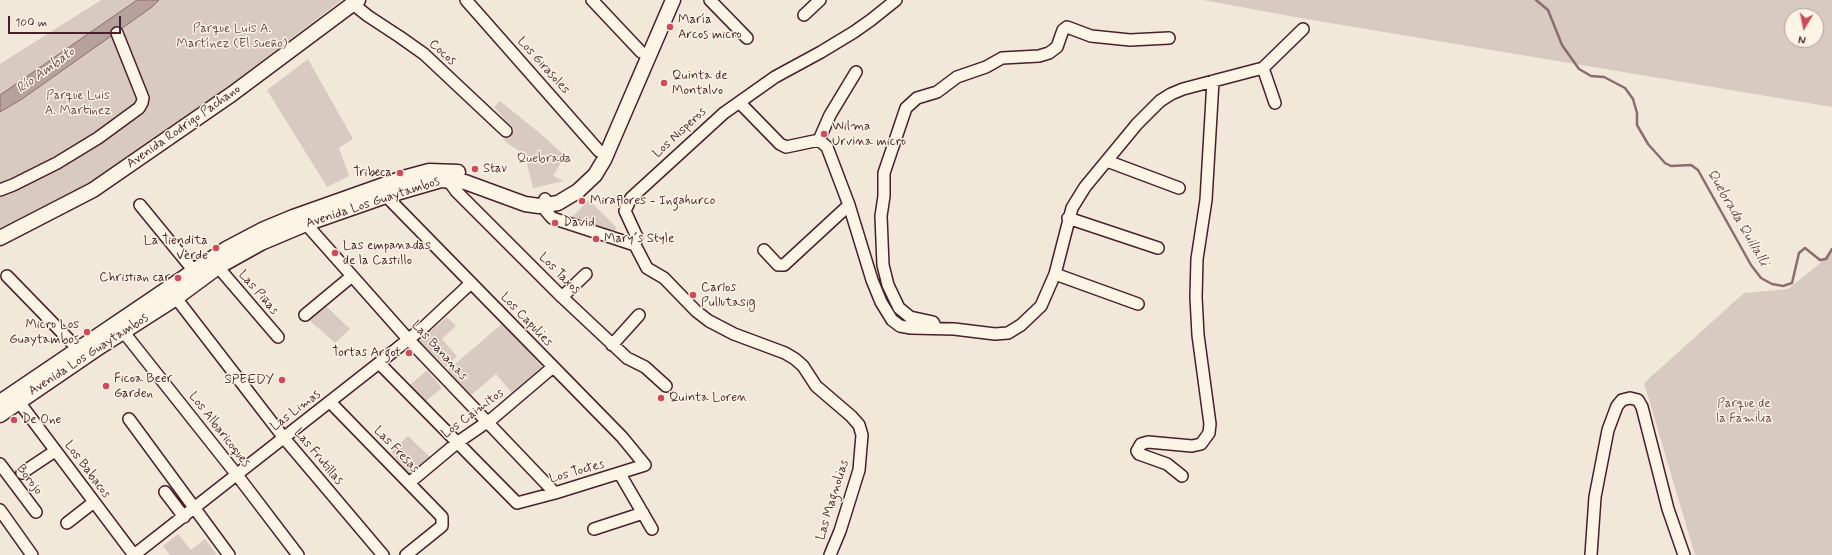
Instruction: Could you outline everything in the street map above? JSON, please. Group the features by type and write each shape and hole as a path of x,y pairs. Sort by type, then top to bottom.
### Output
{"main road":[{"name":"Avenida Los Guaytambos","path":"0,415 121,328 194,271 226,249 264,229 293,217 403,178 429,171 449,176 525,204 545,202 560,193 576,188 595,174 604,160 642,59 662,0"},
{"name":"Avenida Los Guaytambos","path":"576,188 586,174 599,150 642,59 673,0"},
{"name":"Avenida Rodrigo Pachano","path":"0,238 93,190 232,94 355,2"},
{"name":"Avenida Los Guaytambos","path":"0,402 78,348 121,328 176,298 218,267 261,244 306,224 449,176"}],"street":[{"name":"Los Girasoles","path":"466,0 599,150"},
{"path":"592,0 642,59"},
{"path":"710,0 747,38"},
{"path":"804,15 820,0"},
{"name":"Los Nisperos","path":"635,245 637,237 625,211 628,202 714,120 775,77 821,52 860,28 896,0"},
{"name":"Cocos","path":"355,2 368,16 400,36 424,54 506,131"},
{"path":"936,328 933,322 910,317 899,308 888,285 882,260 881,216 884,196 884,173 906,108 917,98 937,92 957,78 997,60 1008,57 1039,56 1049,53 1057,47 1063,30 1067,27 1091,36 1130,40 1169,38"},
{"path":"819,140 827,147 849,205 872,280 881,302 892,320 900,326 911,328 936,328 995,334 1008,333 1021,325 1041,306 1055,274 1068,218 1076,199 1137,124 1160,102 1177,91 1263,68 1303,29"},
{"path":"0,190 57,163 98,138 139,108 143,98 117,33"},
{"path":"1263,68 1275,103"},
{"path":"819,140 830,115 856,72"},
{"path":"1182,476 1167,464 1139,454 1137,451 1141,444 1148,442 1178,445 1201,444 1206,440 1209,432 1210,424 1198,335 1196,297 1198,252 1206,200 1213,81"},
{"path":"740,103 780,144 786,147 819,140"},
{"path":"1107,161 1179,188"},
{"name":"Los Taxos","path":"449,176 456,191 562,297 626,358 645,367 666,386"},
{"name":"Los Capulies","path":"386,196 622,437 645,465"},
{"path":"545,202 548,215 552,218 635,245"},
{"path":"140,205 194,271"},
{"path":"764,250 778,265 784,265 849,205"},
{"path":"1068,218 1158,248"},
{"name":"Las Bananas","path":"306,224 408,339 555,493"},
{"name":"Las Magnolias","path":"635,245 647,268 664,278 696,311 709,321 734,334 795,358 803,366 816,386 851,416 859,425 862,435 859,470 840,531 830,555"},
{"name":"Las Piñas","path":"218,267 278,337"},
{"path":"562,297 586,274"},
{"path":"1055,274 1138,304"},
{"path":"7,276 78,348"},
{"path":"305,315 352,276"},
{"name":"Las Limas","path":"134,555 379,363 471,283"},
{"name":"Las Frutillas","path":"176,298 284,438 383,555"},
{"path":"612,345 639,315"},
{"name":"Los Albaricoques","path":"121,328 298,555"},
{"path":"379,363 458,442"},
{"name":"Los Caimitos","path":"409,483 458,442 487,423 553,367"},
{"path":"1591,555 1595,497 1608,430 1617,406 1622,400 1630,398 1638,400 1642,407 1668,509 1684,555"},
{"name":"Los Babacos","path":"19,402 134,555"},
{"name":"Las Fresas","path":"330,402 442,517 442,526 406,555"},
{"path":"130,419 229,555"},
{"name":"Los Toctes","path":"458,442 517,503 620,474 645,465"},
{"path":"22,473 55,451"},
{"name":"Borojo","path":"0,464 36,512"},
{"path":"620,474 652,529"},
{"path":"165,492 184,516"},
{"path":"67,523 94,502"},
{"path":"0,510 32,555"},
{"path":"594,530 643,513"}],"green space":[{"name":"Parque Luis A. Martinez","path":"101,0 342,0 96,185 0,232 0,64"},
{"path":"1203,0 1832,0 1832,107 1306,19"},
{"path":"308,59 353,139 339,148 349,176 327,187 267,90"},
{"name":"Quebrada","path":"500,101 541,134 565,156 553,176 564,181 533,188 525,155 503,140 514,130 494,107"},
{"path":"589,200 617,228 610,234 578,224 571,218"},
{"name":"Parque de la Familia","path":"1832,250 1832,555 1695,555 1644,383 1744,293 1788,289 1818,265"},
{"path":"326,306 350,329 335,343 307,318"},
{"path":"447,317 456,326 442,339 457,356 446,367 419,341"},
{"path":"504,322 542,367 512,393 496,374 470,396 448,370"},
{"path":"427,370 442,388 425,402 410,385"},
{"path":"408,436 431,458 411,476 391,452"},
{"path":"178,534 191,550 205,539 217,555 170,555 163,546"}],"water":[{"name":"Río Ambato","path":"137,0 159,0 152,7 22,99 0,112 0,95"}],"waterway":[{"name":"Quebrada Quillalli","path":"1536,0 1548,10 1562,45 1579,69 1591,76 1604,77 1625,88 1633,99 1637,113 1637,125 1648,144 1665,163 1671,166 1691,165 1698,170 1751,265 1761,278 1772,284 1783,286 1792,283 1799,253 1805,248 1820,260 1826,259 1832,249"}],"place":[{"name":"María Arcos micro","path":"670,27"},
{"name":"Quinta de Montalvo","path":"664,83"},
{"name":"Wilma Urvina micro","path":"824,134"},
{"name":"Stav","path":"475,169"},
{"name":"Tribeca","path":"400,173"},
{"name":"Miraflores - Ingahurco","path":"582,201"},
{"name":"David","path":"555,223"},
{"name":"Mary´s Style","path":"596,239"},
{"name":"La Tiendita Verde","path":"216,248"},
{"name":"Las empanadas de la Castillo","path":"335,253"},
{"name":"Christian car","path":"178,278"},
{"name":"Carlos Pullutasig","path":"693,295"},
{"name":"Micro Los Guaytambos","path":"87,332"},
{"name":"Tortas Argot","path":"409,353"},
{"name":"SPEEDY","path":"282,380"},
{"name":"Ficoa Beer Garden","path":"106,386"},
{"name":"Quinta Loren","path":"661,398"},
{"name":"De One","path":"14,420"}],"park label":[{"name":"Parque Luis A. Martínez (El sueño)","path":"232,36"}]}
